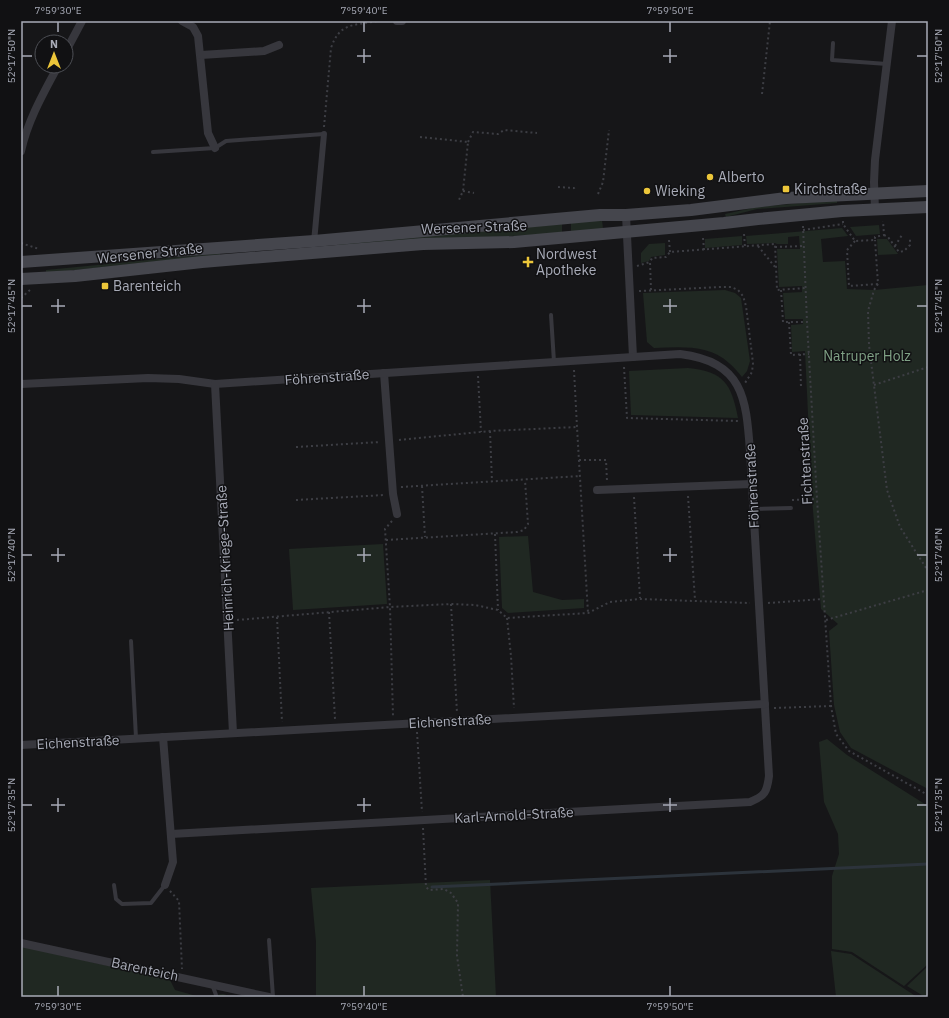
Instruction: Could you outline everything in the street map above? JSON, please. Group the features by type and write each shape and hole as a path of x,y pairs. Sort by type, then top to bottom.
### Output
{"main road":[{"name":"Wersener Straße","path":"21,262 314,241 593,216 626,215 719,207 786,198 928,191"},
{"name":"Wersener Straße","path":"21,279 75,276 202,262 422,244 514,242 724,224 802,215 928,207"}],"street":[{"path":"74,36 82,21"},
{"path":"182,21 192,27 198,36 208,133 215,148"},
{"path":"397,21 402,21"},
{"path":"875,210 875,160 892,21"},
{"path":"201,56 264,51 279,45"},
{"path":"21,151 23,132 54,74"},
{"path":"314,254 324,134"},
{"path":"626,215 633,357"},
{"name":"Föhrenstraße","path":"21,384 148,378 179,379 215,384 680,354 697,356 726,371 741,391 745,406 752,484 765,706"},
{"path":"384,373 393,491 397,514"},
{"name":"Heinrich-Kriege-Straße","path":"215,384 234,733"},
{"path":"597,490 634,490 688,486 752,484"},
{"name":"Eichenstraße","path":"21,745 393,724 765,706"},
{"name":"Karl-Arnold-Straße","path":"171,834 750,802 762,797 767,788 769,776 765,706"},
{"path":"163,737 173,862 165,885"},
{"name":"Barenteich","path":"21,943 270,997"}],"lane":[{"path":"833,43 832,60 887,64"},
{"path":"153,152 215,148 226,141 324,134"},
{"path":"551,315 554,362"},
{"path":"753,509 791,508"},
{"name":"Eichenstraße","path":"131,641 136,738"},
{"path":"114,885 116,899 122,904 151,903 165,885"},
{"path":"269,940 273,997"},
{"path":"212,984 216,995"}],"path":[{"path":"324,134 331,48 334,37 343,27 377,21"},
{"path":"762,94 770,21"},
{"path":"458,202 463,191 468,142 473,132 498,134 504,130 537,133"},
{"path":"598,194 603,182 609,130"},
{"path":"420,137 468,142"},
{"path":"558,187 574,188 575,191"},
{"path":"463,191 474,193"},
{"name":"Fichtenstraße","path":"802,215 808,354 823,599 831,706 836,734 849,751 928,795"},
{"path":"883,221 884,235"},
{"path":"803,230 843,224 855,241"},
{"path":"744,234 745,247"},
{"path":"910,238 910,245 904,251 899,252 888,237 884,235 875,237 878,284 874,290 868,312 869,345 887,490 900,527 928,571"},
{"path":"895,247 902,235"},
{"path":"703,238 704,250"},
{"path":"629,268 650,262 652,258 666,257 670,252 669,240"},
{"path":"875,240 855,241 847,250 849,286 878,284"},
{"path":"670,252 775,244 775,247 804,246"},
{"path":"758,246 776,268"},
{"path":"775,247 777,290 805,288"},
{"path":"650,262 651,290"},
{"path":"630,291 721,287 731,287 738,290 743,296 746,306 753,362 752,372 741,391"},
{"path":"781,290 783,322 807,322"},
{"path":"790,322 791,355 808,354"},
{"path":"800,354 802,388"},
{"path":"624,358 627,418 747,420"},
{"path":"574,361 576,427 588,613"},
{"path":"477,367 481,432"},
{"path":"874,385 928,367"},
{"path":"296,447 390,441 490,431 576,427"},
{"path":"490,431 492,482"},
{"path":"579,460 606,460 608,490"},
{"path":"296,500 393,491 422,486 580,476"},
{"path":"386,540 495,534 524,530 528,524 525,480"},
{"path":"422,486 425,537"},
{"path":"688,486 695,600"},
{"path":"634,490 640,599"},
{"path":"393,724 390,607 385,528 397,514"},
{"path":"495,534 498,610"},
{"path":"825,620 928,590"},
{"path":"507,618 588,613 610,602 640,599 695,600 759,604 823,599"},
{"path":"228,621 277,618 390,607 451,604 475,605 498,610 507,618 515,718"},
{"path":"451,604 458,721"},
{"path":"329,612 336,727"},
{"path":"277,618 282,730"},
{"path":"765,706 831,706"},
{"path":"417,723 426,887 429,890 444,889 451,893 458,903 457,956 463,997"},
{"path":"165,885 179,901 181,977"}],"green space":[{"path":"837,200 837,203 757,209 726,217 725,214 757,207"},
{"path":"602,220 603,229 571,232 571,223"},
{"path":"562,224 562,233 338,246 338,244"},
{"path":"879,225 880,234 856,236 850,227"},
{"name":"Natruper Holz","path":"842,228 848,236 821,239 823,262 845,261 847,289 874,290 928,285 928,789 851,748 840,732 834,705 829,631 838,624 821,609 812,498 805,351 792,352 791,325 803,324 803,319 785,319 783,293 802,292 802,286 779,287 777,249 800,249 799,236 788,237 788,244 747,244 746,236"},
{"path":"742,236 742,245 705,248 705,239"},
{"path":"877,239 887,239 898,254 878,255"},
{"path":"665,243 665,255 651,257 649,261 641,263 641,253 649,244"},
{"path":"220,253 220,255 46,273 46,270"},
{"path":"725,290 735,293 741,298 750,361 747,371 742,377 729,363 712,352 684,347 654,348 647,342 643,293"},
{"path":"688,368 710,373 718,376 724,381 729,388 738,418 631,415 629,371"},
{"path":"528,536 533,592 562,600 584,599 584,608 508,613 502,608 499,537"},
{"path":"383,544 387,604 293,610 289,549"},
{"path":"827,739 847,755 928,806 928,964 904,986 852,952 832,949 832,876 839,854 838,834 824,802 819,742"},
{"path":"490,880 496,997 316,997 316,942 311,888"},
{"path":"21,946 170,980 175,990 200,997 21,997"},
{"path":"831,951 851,954 917,997 836,997"},
{"path":"928,966 928,997 925,997 907,986"},
{"path":"223,994 234,997 200,997"}],"waterway":[{"path":"432,887 928,864"}],"place":[{"name":"Alberto","path":"710,177"},
{"name":"Kirchstraße","path":"786,189"},
{"name":"Wieking","path":"647,191"},
{"name":"Nordwest Apotheke","path":"528,262"},
{"name":"Barenteich","path":"105,286"}]}
